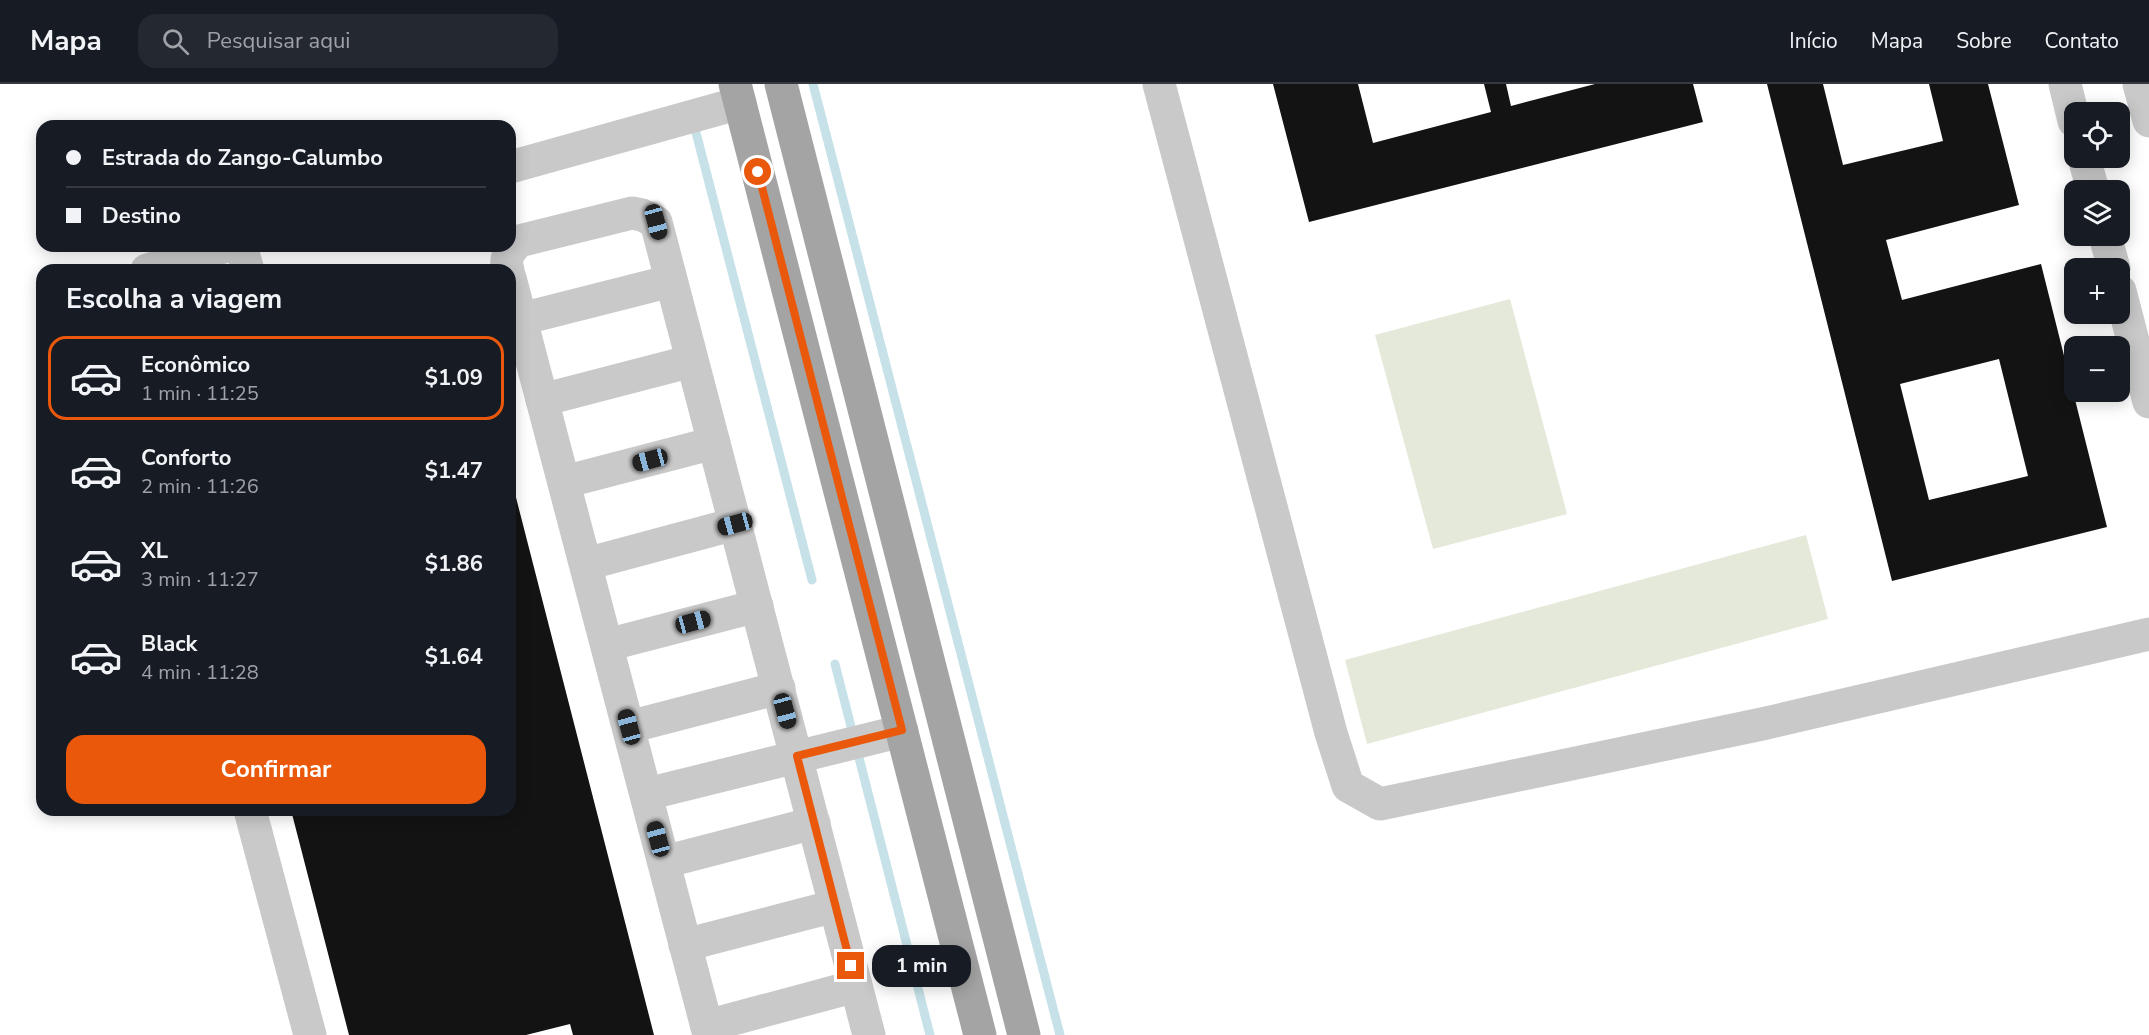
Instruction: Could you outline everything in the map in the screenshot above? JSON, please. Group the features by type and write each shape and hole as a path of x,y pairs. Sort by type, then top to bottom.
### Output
{"main road":[{"path":"781,84 1024,1035"},
{"path":"737,93 980,1035"}],"street":[{"path":"1159,84 1331,733 1348,786 1380,804 1762,724 2149,634"},
{"path":"2065,84 2069,102"},
{"path":"2139,84 2149,121"},
{"path":"516,165 737,93"},
{"path":"516,245 632,213 656,222 869,1035"},
{"path":"167,264 207,252"},
{"path":"521,320 671,281"},
{"path":"516,301 708,1030 856,986"},
{"path":"2129,324 2149,402"},
{"path":"542,400 692,361"},
{"path":"564,482 714,443"},
{"path":"586,564 735,524"},
{"path":"607,645 757,606"},
{"path":"629,727 779,688"},
{"path":"647,794 902,730"},
{"path":"252,816 310,1035"},
{"path":"664,862 814,823"},
{"path":"685,945 835,906"}],"green space":[{"path":"1510,299 1567,514 1433,549 1375,335"},
{"path":"1806,535 1828,619 1367,744 1345,660"}],"building":[{"path":"1273,84 1358,84 1373,143 1491,112 1484,84 1506,84 1511,106 1595,84 1693,84 1703,122 1309,222"},
{"path":"1767,84 1823,84 1843,165 1943,141 1929,84 1988,84 2019,205 1886,240 1902,300 2041,264 2064,356 2064,402 2076,402 2107,527 1892,581","holes":["1999,359 2028,476 1929,500 1900,384"]},
{"path":"516,497 654,1035 573,1035 570,1024 526,1035 349,1035 293,816 516,816"}],"waterway":[{"path":"813,84 1060,1035"},
{"path":"693,121 812,580"},
{"path":"835,664 930,1035"}],"route":[{"path":"758,172 902,730 797,756 851,966"}]}
